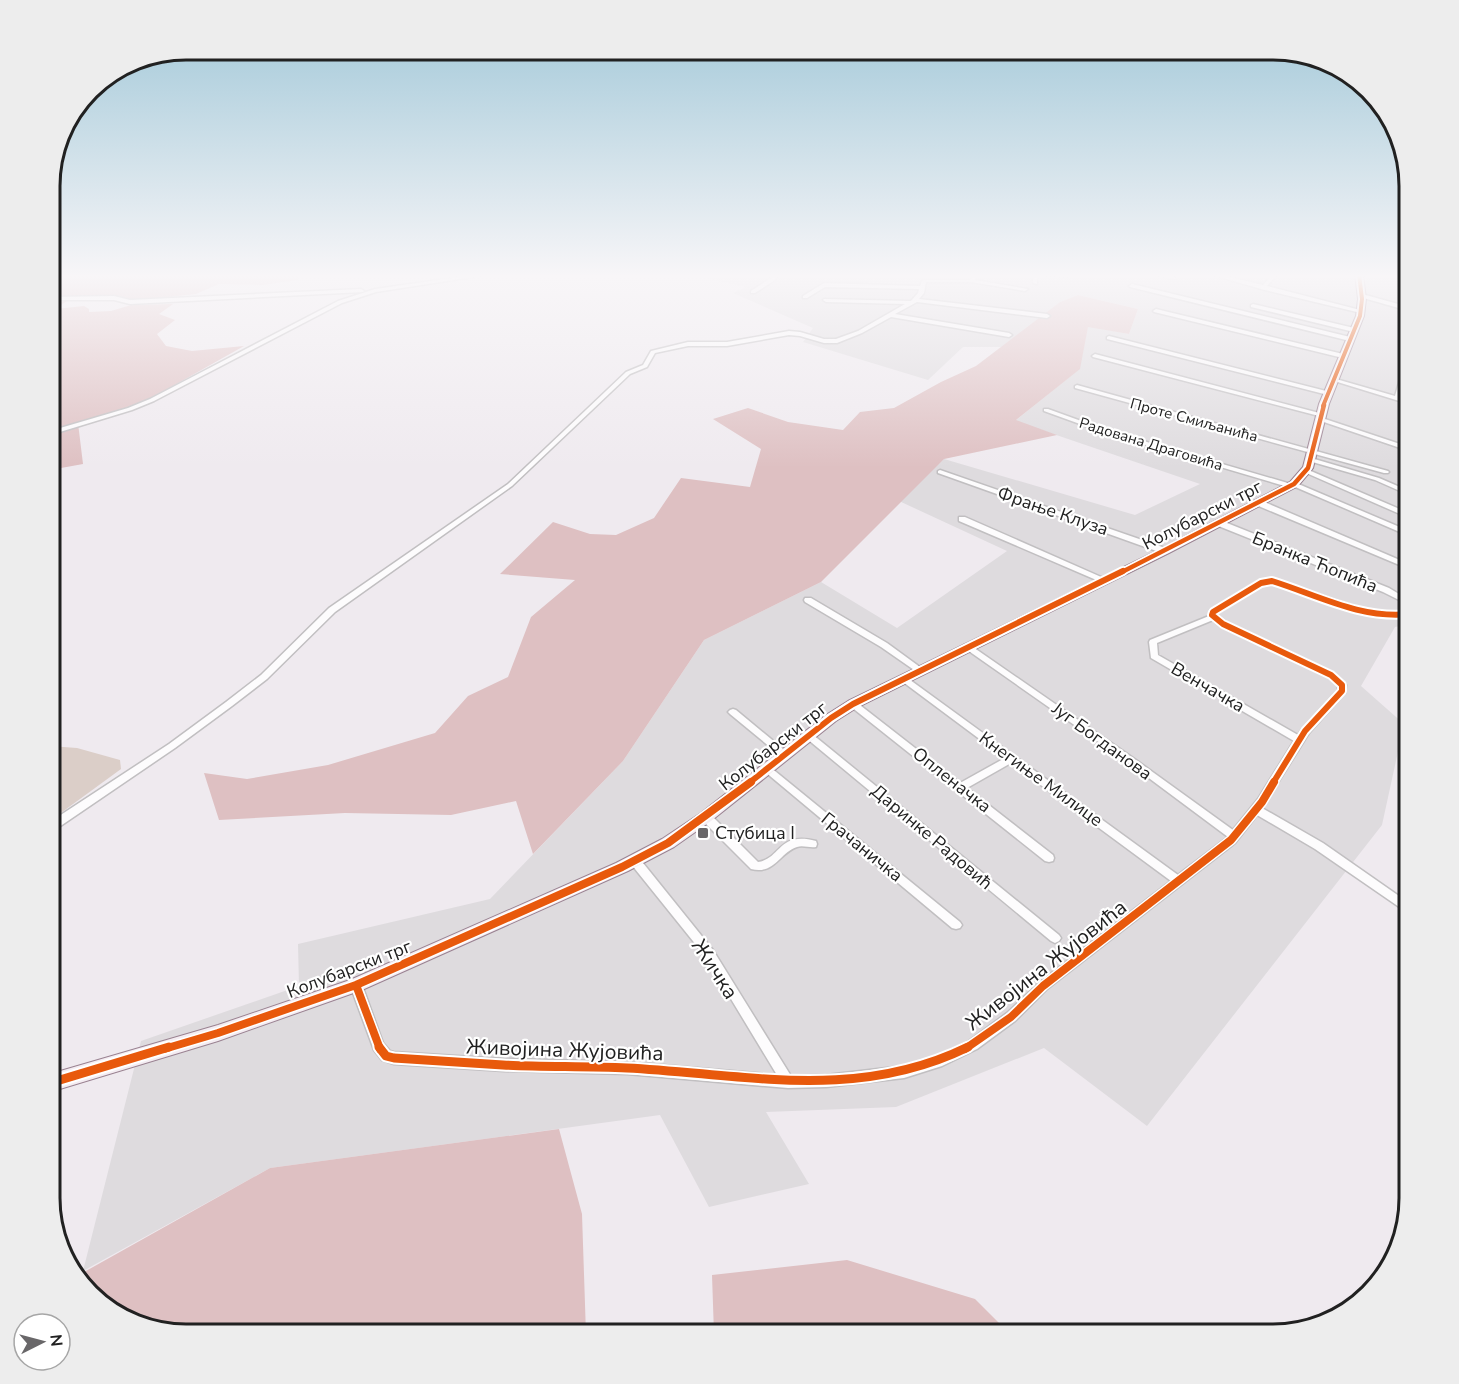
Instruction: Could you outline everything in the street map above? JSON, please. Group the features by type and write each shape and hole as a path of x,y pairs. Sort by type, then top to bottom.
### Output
{"street":[{"path":"60,430 141,405 268,339"},
{"path":"60,820 172,746 229,704 264,677 340,604 510,485 628,373 645,366 650,354 688,344 727,344 758,339"},
{"path":"816,339 837,341 843,339"},
{"path":"1112,339 1331,386 1398,398 1399,394"},
{"path":"1271,339 1343,356"},
{"name":"Колубарски трг","path":"60,1080 230,1029 356,985 635,861 668,843 706,817 853,704 1165,551 1292,485 1310,461 1320,417 1350,339"},
{"path":"1095,356 1320,417 1399,445"},
{"name":"Проте Смиљанића","path":"1077,387 1310,461"},
{"name":"Радована Драговића","path":"1046,410 1104,431 1292,485 1399,530"},
{"path":"1310,461 1386,472"},
{"path":"1310,461 1377,479 1399,489"},
{"path":"1310,461 1399,510"},
{"name":"Фрање Клуза","path":"940,472 1165,551"},
{"path":"1259,503 1399,563"},
{"path":"962,519 1104,580"},
{"name":"Бранка Ћопића","path":"1219,523 1386,590 1399,597"},
{"path":"1213,616 1213,612 1261,583 1272,581 1366,613 1399,615"},
{"path":"807,600 884,645 920,670"},
{"name":"Живојина Жујовића","path":"356,985 378,1046 386,1056 394,1058 504,1065 627,1068 788,1082 826,1081 903,1072 938,1062 973,1045 1011,1017 1043,986 1234,836 1257,810 1299,740 1342,691 1342,685 1331,675 1240,633 1213,616"},
{"name":"Венчачка","path":"1213,616 1153,642 1154,656 1299,740"},
{"name":"Југ Богданова","path":"968,647 1234,836"},
{"name":"Кнегиње Милице","path":"903,679 1179,881"},
{"name":"Опленачка","path":"853,704 1049,858"},
{"path":"733,712 785,755"},
{"name":"Даринке Радовић","path":"809,736 1055,938"},
{"path":"961,787 1011,759"},
{"name":"Грачаничка","path":"767,769 956,924"},
{"path":"1257,810 1312,841 1399,901"},
{"path":"706,817 755,866 765,865 793,843 800,841 812,844"},
{"name":"Жичка","path":"635,861 708,953 788,1082"}],"shaded area":[{"path":"60,339 160,339 166,346 192,351 244,346 132,409 78,423 83,464 60,468"},
{"path":"805,339 1013,339 1002,347 963,347 928,380 803,342"},
{"path":"1012,339 1086,339 1080,369 1016,420 1057,435 944,459 821,582 704,640 623,761 533,854 516,801 451,815 345,813 219,820 204,773 247,779 328,765 435,733 468,696 508,677 531,617 575,580 500,574 553,522 590,534 616,535 654,518 681,478 750,487 761,449 713,419 748,408 788,422 843,430 860,412 894,408 976,366"},
{"path":"1085,339 1399,339 1399,626 1395,627 1361,686 1399,720 1399,747 1382,825 1147,1126 1044,1048 896,1107 766,1112 809,1184 709,1207 660,1115 270,1168 83,1271 141,1041 299,986 298,944 490,899 623,761 704,640 821,582 897,628 1007,551 899,501 944,459 1135,515 1200,484 1015,421 1079,369"},
{"path":"60,747 77,748 120,760 121,769 60,814"},
{"path":"559,1129 582,1214 586,1324 178,1324 162,1322 130,1311 103,1293 84,1272 270,1168"},
{"path":"847,1260 975,1299 1000,1324 714,1324 712,1275"}],"cycle path":[{"path":"60,1080 218,1033 356,985 622,867 668,843 706,817 831,718 853,704 1165,551 1294,484 1308,468 1324,404 1351,339"},
{"path":"356,985 378,1046 386,1056 394,1058 504,1065 627,1068 788,1082 826,1081 904,1072 938,1062 973,1045 1011,1017 1043,986 1231,840 1262,802 1305,731 1342,691 1342,685 1331,675 1223,624 1212,615 1213,612 1261,583 1272,581 1358,610 1375,614 1399,615"}],"place":[{"name":"Стубица I","path":"703,833"}]}
